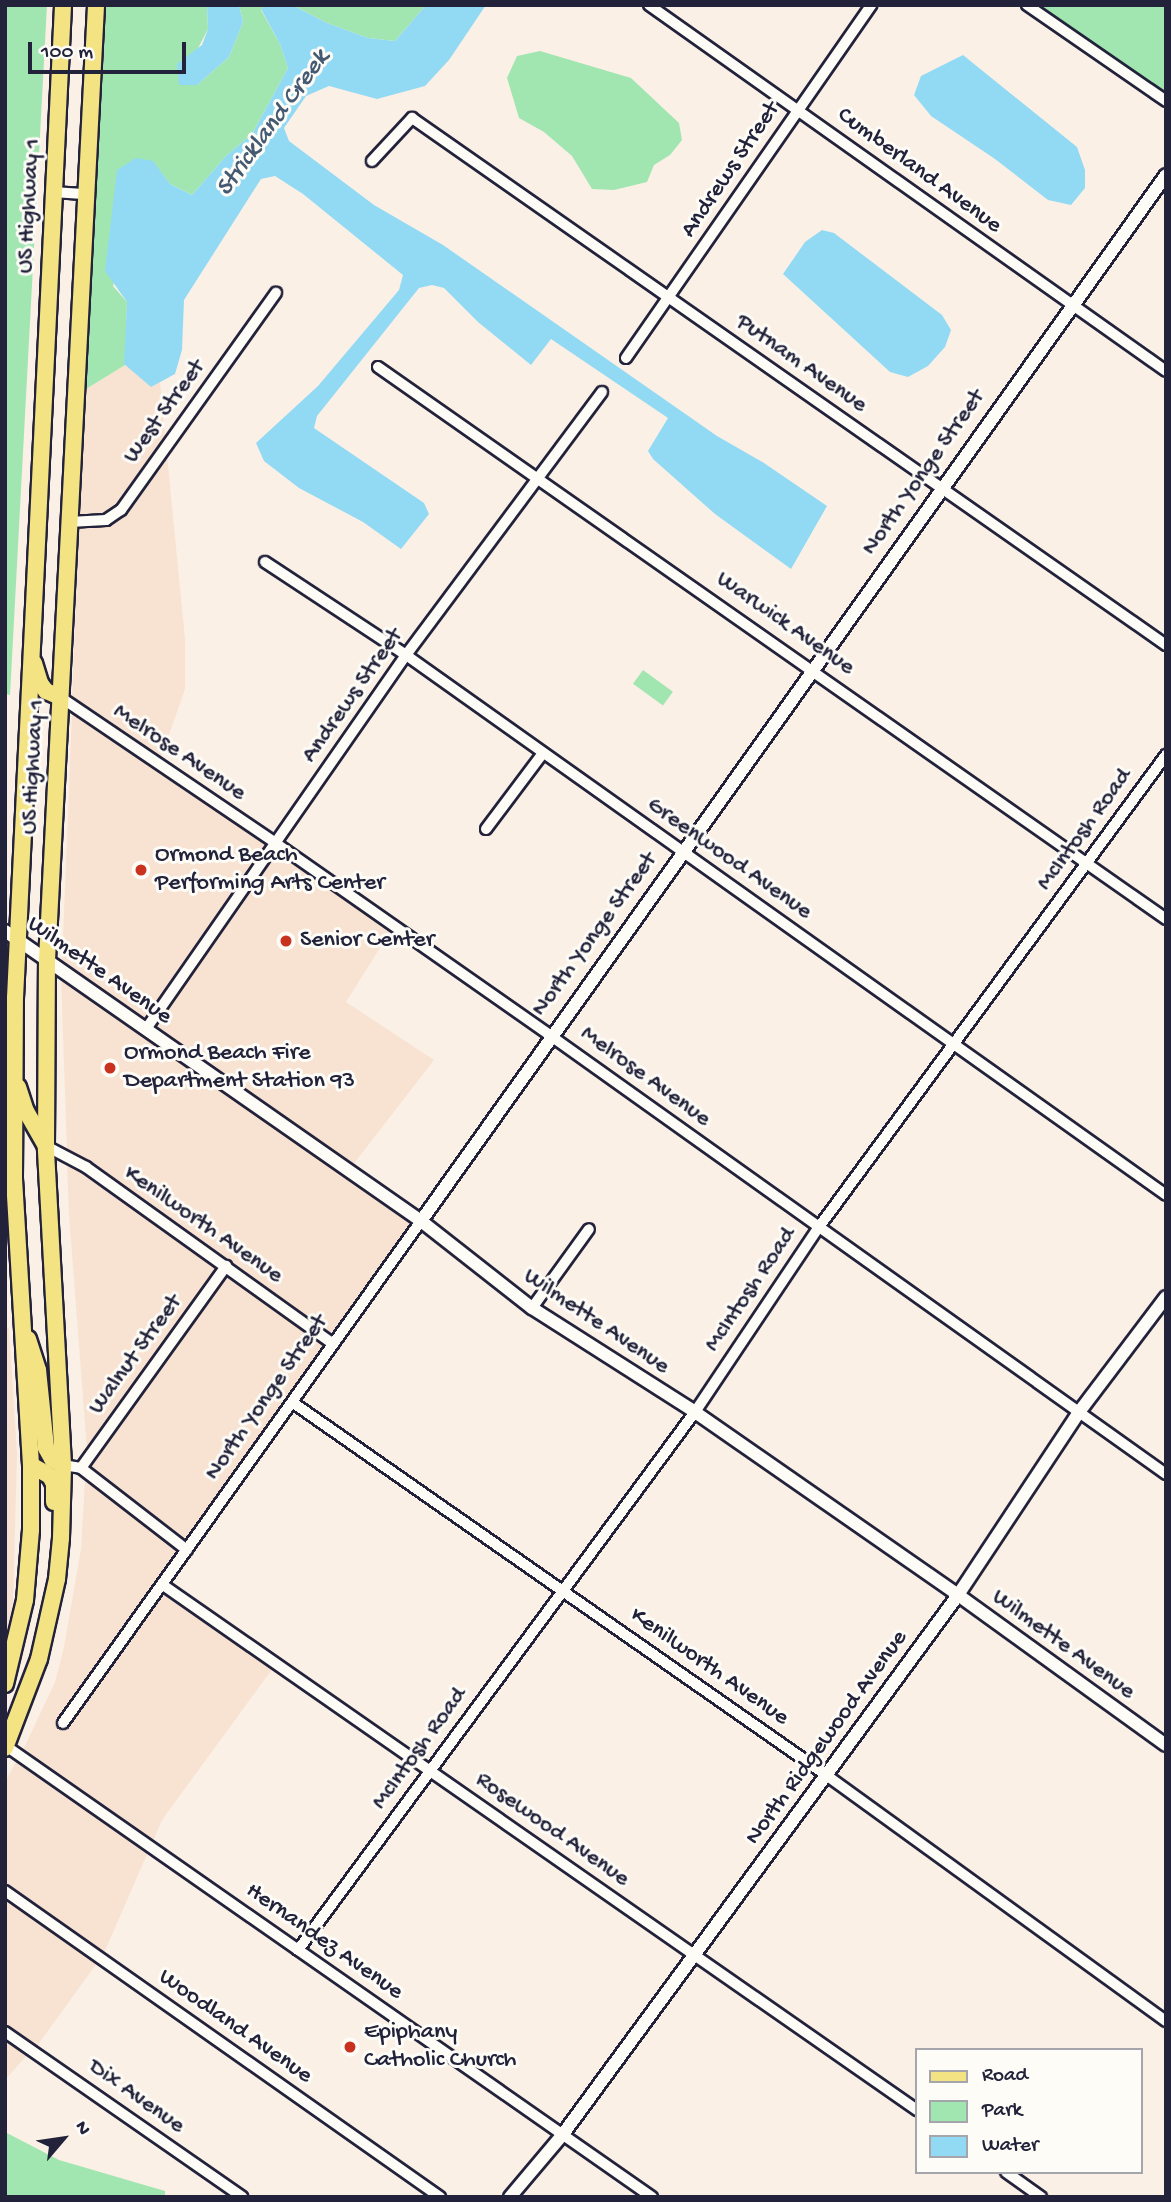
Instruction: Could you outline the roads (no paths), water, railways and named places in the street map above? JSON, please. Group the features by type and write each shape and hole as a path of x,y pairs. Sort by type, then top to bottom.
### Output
{"main road":[{"name":"US Highway 1","path":"31,1465 9,1117 14,1075 11,935 31,652 63,5"},
{"name":"US Highway 1","path":"63,1465 47,1184 47,960 96,5"},
{"path":"31,652 40,683 46,691 60,697"},
{"path":"14,1075 26,1111 46,1146"},
{"path":"9,1117 34,1148 47,1184"},
{"path":"6,1746 39,1658 55,1590 61,1538 63,1465 52,1459 46,1448 38,1370 21,1313"},
{"path":"5,1684 18,1634 28,1577 31,1465 44,1471 54,1484 54,1519 61,1538"}],"street":[{"name":"Cumberland Avenue","path":"649,5 1166,371"},
{"name":"Andrews Street","path":"626,358 871,5"},
{"path":"1027,5 1166,101"},
{"name":"Putnam Avenue","path":"373,161 412,118 1166,645"},
{"name":"North Yonge Street","path":"63,1723 1166,175"},
{"path":"54,192 86,194"},
{"name":"West Street","path":"69,522 107,520 121,510 276,293"},
{"name":"Warwick Avenue","path":"378,367 541,478 1166,919"},
{"name":"Andrews Street","path":"146,1030 406,655 541,478 602,392"},
{"name":"Greenwood Avenue","path":"265,562 406,655 1166,1195"},
{"name":"Melrose Avenue","path":"60,697 277,844 551,1036 1166,1474"},
{"path":"486,829 542,753"},
{"name":"McIntosh Road","path":"298,1950 695,1412 819,1227 1166,755"},
{"name":"Wilmette Avenue","path":"11,935 421,1221 532,1308 695,1412 958,1595 1166,1745"},
{"name":"Kenilworth Avenue","path":"46,1146 86,1167 333,1344"},
{"path":"532,1308 589,1229"},
{"name":"Walnut Street","path":"80,1468 226,1266"},
{"name":"North Ridgewood Avenue","path":"510,2197 563,2134 958,1595 1079,1412 1166,1297"},
{"name":"Kenilworth Avenue","path":"292,1402 826,1775 1166,2021"},
{"path":"63,1465 80,1468 187,1550"},
{"name":"Rosewood Avenue","path":"163,1585 916,2109"},
{"name":"Hernandez Avenue","path":"6,1746 652,2197"},
{"name":"Woodland Avenue","path":"5,1891 440,2197"},
{"name":"Dix Avenue","path":"5,2032 242,2197"},
{"path":"1009,2174 1041,2197"}],"water":[{"path":"207,5 239,5 243,22 229,57 197,85 179,85 177,64 202,45 208,29"},
{"name":"Strickland Creek","path":"267,5 292,5 327,23 368,38 395,41 426,5 486,5 449,60 425,86 377,99 329,86 306,96 284,128 289,141 374,205 443,245 717,436 764,463 827,506 791,569 715,514 653,459 648,451 668,418 551,339 531,365 478,322 444,288 432,285 419,288 317,416 314,428 424,503 429,514 401,549 363,522 299,488 264,461 256,443 318,386 399,290 403,275 303,194 275,176 261,179 184,300 182,350 175,374 151,387 124,364 127,302 105,271 117,170 136,158 153,161 170,184 192,195 226,156 252,134 288,68 280,44 261,9"},
{"path":"963,55 1077,147 1085,170 1085,188 1071,205 1048,200 995,159 931,116 914,95 921,76"},
{"path":"822,230 834,233 942,315 951,330 945,347 928,366 908,377 890,372 783,274 805,242"}],"place":[{"name":"Ormond Beach Performing Arts Center","path":"141,870"},
{"name":"Senior Center","path":"286,941"},
{"name":"Ormond Beach Fire Department Station 93","path":"110,1068"},
{"name":"Epiphany Catholic Church","path":"350,2047"}]}
